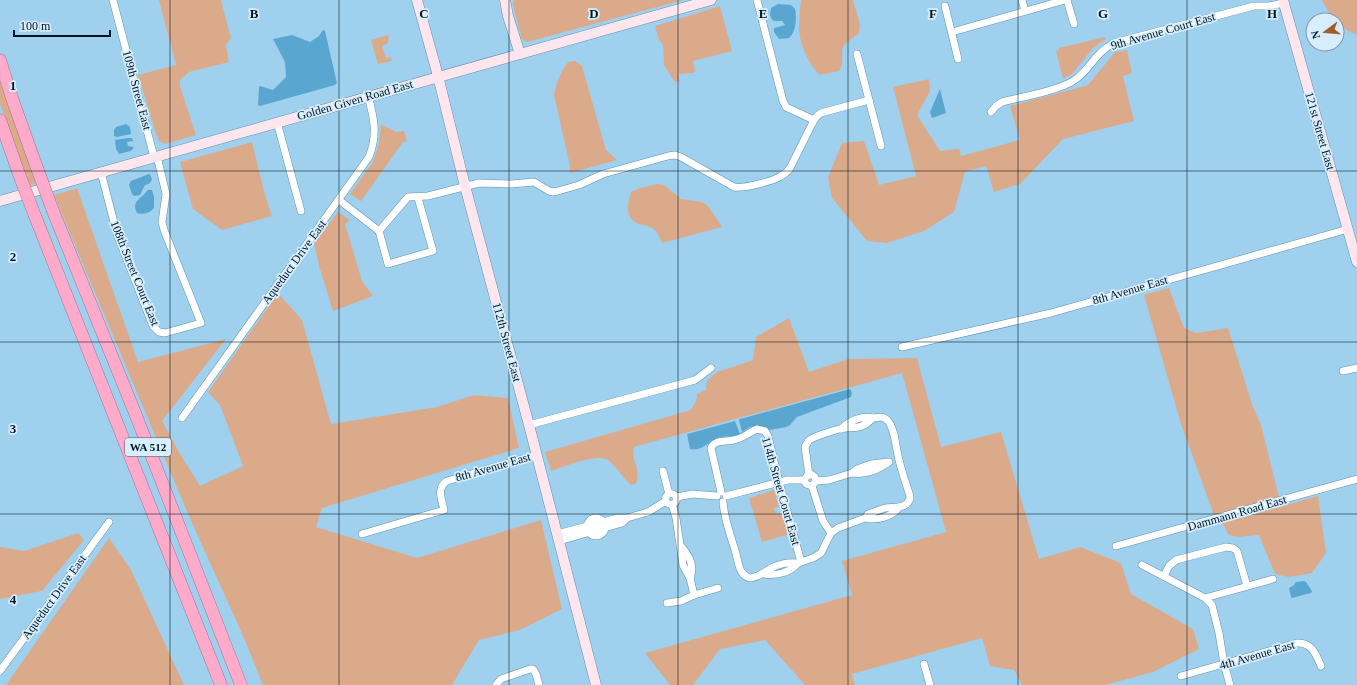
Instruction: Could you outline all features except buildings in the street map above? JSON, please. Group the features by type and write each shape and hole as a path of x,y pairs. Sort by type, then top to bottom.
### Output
{"highway":[{"name":"WA 512","path":"0,60 15,108 53,211 135,413 241,685"},
{"name":"WA 512","path":"0,120 35,216 221,685"}],"street":[{"name":"109th Street East","path":"113,0 166,194 162,222 164,230 201,323"},
{"name":"112th Street East","path":"417,0 596,685"},
{"path":"505,0 508,16 520,54"},
{"name":"Golden Given Road East","path":"0,201 711,0"},
{"path":"756,0 783,101 786,107 814,120"},
{"path":"1022,0 1025,11"},
{"path":"952,32 1066,0 1074,24"},
{"name":"9th Avenue Court East","path":"991,112 1002,102 1060,87 1075,80 1082,74 1100,52 1114,43 1254,6 1269,6 1283,2"},
{"name":"121st Street East","path":"1283,2 1353,228 1357,262"},
{"path":"945,6 958,59"},
{"path":"857,54 881,146"},
{"name":"Aqueduct Drive East","path":"182,418 342,202 366,162 374,141 374,122 368,96"},
{"path":"378,230 408,197 418,198 479,183 511,184 534,182 553,192 579,185 603,174 659,158 675,156 686,159 734,187 743,188 779,177 786,172 790,168 818,114 868,100"},
{"path":"277,122 301,211"},
{"name":"108th Street Court East","path":"101,172 117,234 154,326 159,332 165,333 201,323"},
{"path":"342,202 378,230 388,264 433,251 418,198"},
{"name":"8th Avenue East","path":"902,348 1051,313 1353,228"},
{"path":"529,425 695,380 711,368"},
{"path":"1343,371 1357,368"},
{"path":"722,496 729,533 741,571 751,578 764,574 779,574 795,566 799,562 812,558 821,553 831,533 844,524 865,518 870,520 882,518 897,511 899,507 908,502 910,496 898,459 890,424 884,417 860,418 847,423 841,429 809,440 805,447 807,477"},
{"name":"114th Street Court East","path":"722,496 711,448 717,442 734,440 748,435 753,431 761,430 765,432 768,436 799,562"},
{"name":"8th Avenue East","path":"362,534 444,510 440,493 442,485 447,481 536,455"},
{"path":"814,484 852,473 859,474 876,470 889,462 898,459"},
{"path":"663,471 681,546 683,565 690,578 694,595"},
{"path":"605,524 622,523 628,518 648,512 669,500 676,501 677,497 698,494 722,496 788,480 815,477 814,484 823,521 831,533"},
{"name":"Dammann Road East","path":"1116,546 1357,479"},
{"path":"594,518 600,518 605,524 604,533 599,536 593,535 588,529 589,521 594,518"},
{"name":"Aqueduct Drive East","path":"0,671 109,522"},
{"path":"558,537 588,529"},
{"path":"1164,576 1172,562 1176,560 1230,547 1237,551 1247,586"},
{"path":"1142,565 1205,598 1212,605 1219,633 1224,664 1230,685"},
{"path":"1205,598 1273,578"},
{"path":"667,603 681,601 694,595 718,588"},
{"name":"4th Avenue East","path":"1181,676 1297,642 1302,642 1310,646 1321,666"},
{"path":"924,664 930,685"},
{"path":"496,685 501,679 530,669 536,674 539,685"}],"shaded area":[{"path":"159,0 221,0 231,38 226,45 229,62 189,72 180,80 180,86 196,135 165,144 158,140 138,75 176,65"},
{"path":"514,0 683,0 527,42 522,39 513,5"},
{"path":"801,0 853,0 860,24 859,33 845,44 842,50 842,65 839,71 820,75 812,66 799,34"},
{"path":"1322,0 1357,0 1357,35 1345,29 1345,12 1329,12"},
{"path":"720,6 732,51 693,61 695,71 693,73 679,74 677,70 680,82 674,81 664,65 663,45 659,40 655,26"},
{"path":"388,35 389,38 387,44 382,46 386,58 391,57 392,61 378,64 371,40"},
{"path":"1105,37 1106,39 1093,48 1073,73 1063,79 1056,51 1059,50 1059,48"},
{"path":"1127,50 1132,73 1123,76 1134,121 1063,139 1020,184 994,192 986,166 965,172 954,212 924,231 887,243 867,241 832,198 828,177 842,143 864,141 879,185 916,176 893,87 929,79 930,91 917,115 940,151 959,149 961,156 1020,140 1010,106 1088,85 1115,52"},
{"path":"575,61 582,66 606,150 617,160 570,173 570,166 554,95 557,81 565,66 568,62"},
{"path":"0,78 36,183 29,186 0,104"},
{"path":"381,124 396,132 404,131 407,141 403,142 361,201 350,194 373,162 379,143"},
{"path":"252,142 265,195 272,216 222,230 193,209 180,162"},
{"path":"657,184 664,185 681,199 702,202 708,206 722,227 662,243 654,229 637,223 630,217 628,209 631,192"},
{"path":"77,188 138,362 226,339 162,421 200,486 243,466 220,405 208,392 278,293 302,320 331,424 437,407 474,395 508,398 519,448 322,508 316,527 417,558 541,520 562,609 520,630 479,640 452,685 263,685 244,638 188,514 54,195"},
{"path":"338,212 350,220 345,224 362,281 373,296 333,311 319,266 314,243"},
{"path":"1169,288 1184,328 1196,333 1228,328 1252,404 1261,425 1279,497 1214,515 1181,424 1144,295"},
{"path":"789,318 809,372 848,359 917,358 941,447 1001,432 1039,559 1080,547 1121,563 1131,594 1193,629 1199,649 1153,672 1105,685 1022,685 1014,670 990,666 982,638 852,674 855,685 805,685 765,640 720,649 693,685 670,685 645,653 852,595 842,561 946,532 902,373 634,447 633,456 638,473 636,484 631,485 608,460 603,458 580,461 551,471 545,452 691,410 696,401 697,394 706,390 707,381 717,372 753,360 756,337"},
{"path":"774,490 779,507 774,508 776,514 783,513 790,534 762,542 749,498"},
{"path":"1318,496 1326,553 1312,573 1289,577 1275,574 1259,535 1238,537 1229,535 1222,523"},
{"path":"78,533 84,540 42,591 0,599 0,547 24,551"},
{"path":"109,538 131,570 184,685 6,685"}],"water":[{"path":"778,4 791,5 795,9 795,25 789,38 779,39 774,32 774,28 785,25 782,21 772,20 770,15 771,8"},
{"path":"323,30 325,31 337,83 335,85 260,106 258,105 260,86 273,90 286,77 285,62 273,39 292,35 310,42 319,36"},
{"path":"940,89 946,113 932,118 930,112"},
{"path":"126,124 130,127 131,134 117,137 114,136 114,130 116,127"},
{"path":"132,138 133,141 127,142 128,146 134,147 131,151 119,154 116,149 115,140"},
{"path":"149,174 152,180 149,184 145,185 140,195 134,196 129,185 131,181"},
{"path":"148,190 152,190 154,197 154,208 146,213 137,213 135,209 136,203"},
{"path":"850,389 852,393 851,397 797,417 790,425 786,427 770,430 762,426 757,426 750,427 742,432 740,419"},
{"path":"735,421 740,434 717,438 701,448 694,450 690,449 687,434"},
{"path":"1304,581 1312,591 1311,593 1292,598 1289,588 1296,582"}]}
